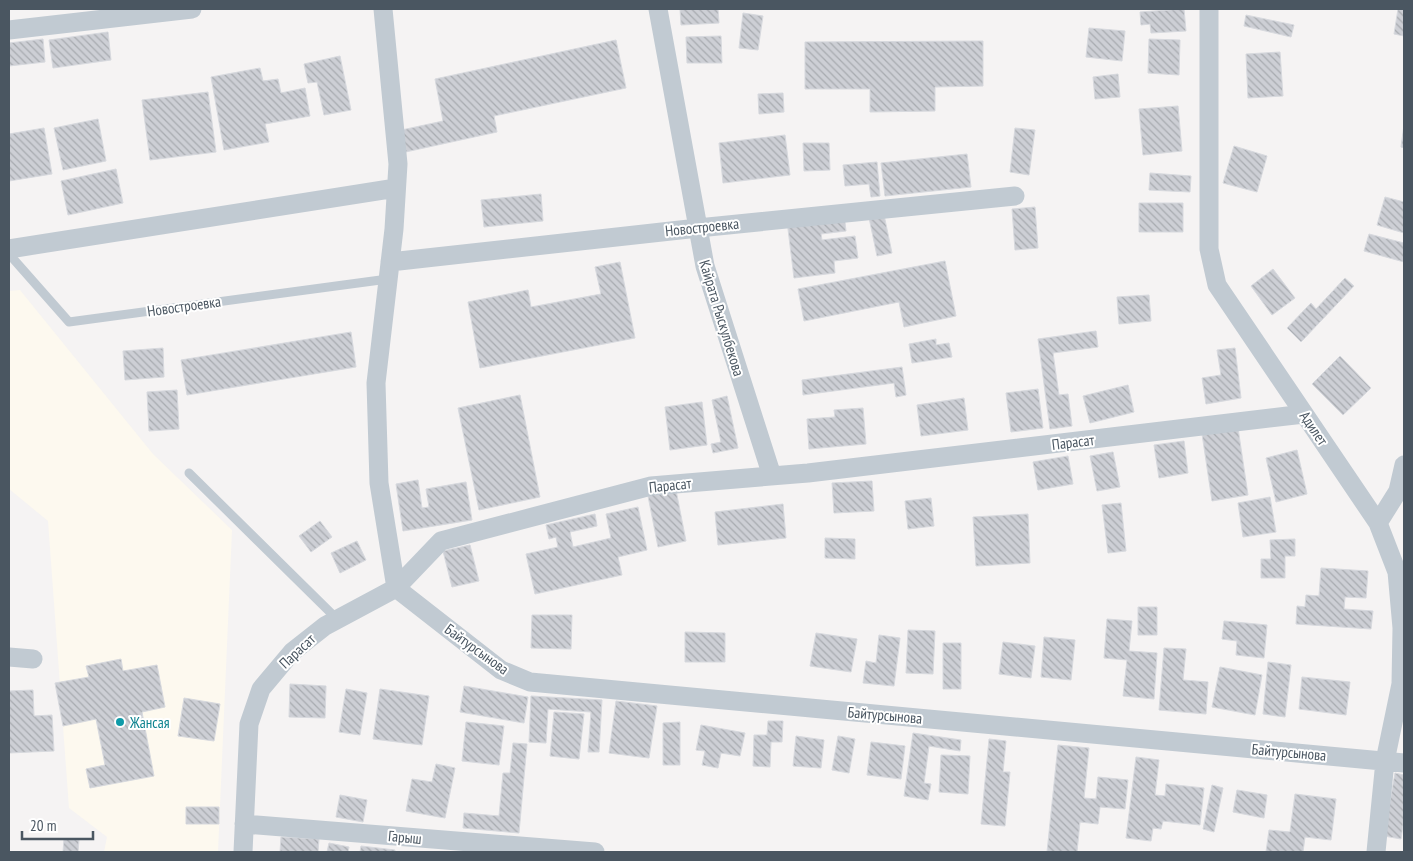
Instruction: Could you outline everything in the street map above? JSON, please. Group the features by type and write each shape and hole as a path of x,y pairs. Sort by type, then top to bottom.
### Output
{"street":[{"path":"9,30 192,9"},
{"path":"383,9 398,164 376,393 379,483 396,588"},
{"name":"Кайрата Рыскулбекова","path":"658,9 705,266 772,476"},
{"name":"Адилет","path":"1210,9 1209,249 1217,285 1378,523 1397,572 1402,628 1400,684 1385,761 1376,852"},
{"path":"9,249 396,188"},
{"name":"Новостроевка","path":"389,270 698,228 1016,196"},
{"name":"Парасат","path":"243,852 249,724 261,688 292,652 325,626 396,588 441,541 651,486 837,470 1304,414"},
{"path":"1378,523 1398,491 1404,465"},
{"name":"Байтурсынова","path":"396,588 501,670 530,682 1404,763"},
{"path":"9,657 33,659"},
{"name":"Гарыш","path":"244,824 595,852"}],"lane":[{"name":"Новостроевка","path":"9,254 69,322 389,270"},
{"path":"189,473 338,619"}],"shaded area":[{"path":"20,290 153,454 232,530 218,852 104,852 107,837 69,808 48,521 9,489 9,291"}],"building":[{"path":"680,9 718,9 719,23 681,25"},
{"path":"1184,9 1186,31 1151,33 1150,24 1141,25 1140,12"},
{"path":"1398,9 1404,9 1404,36 1394,34"},
{"path":"743,13 763,16 758,50 739,48"},
{"path":"1246,15 1294,25 1291,37 1244,26"},
{"path":"1089,28 1125,31 1122,61 1086,57"},
{"path":"108,32 111,60 53,68 49,40"},
{"path":"721,36 722,63 687,63 686,37"},
{"path":"43,39 45,62 9,66 9,43"},
{"path":"1149,39 1180,40 1179,75 1148,73"},
{"path":"616,40 626,88 494,116 497,132 401,153 397,131 443,121 435,79"},
{"path":"983,41 983,86 935,87 935,111 870,112 870,89 805,89 805,42"},
{"path":"1280,52 1283,96 1248,98 1246,54"},
{"path":"340,56 351,110 324,115 317,82 308,83 304,64"},
{"path":"260,68 263,81 278,79 281,93 305,88 310,116 265,124 269,142 224,150 211,77"},
{"path":"1118,74 1120,97 1095,99 1093,77"},
{"path":"208,92 216,152 150,160 142,100"},
{"path":"783,93 784,112 759,114 758,94"},
{"path":"1178,106 1182,151 1143,155 1139,109"},
{"path":"98,119 106,161 63,170 54,128"},
{"path":"1404,125 1404,148 1401,147"},
{"path":"44,128 52,174 9,181 9,134"},
{"path":"1015,128 1035,130 1029,175 1010,172"},
{"path":"785,135 790,175 723,183 719,143"},
{"path":"803,143 829,143 830,170 804,171"},
{"path":"1234,146 1267,156 1257,192 1223,183"},
{"path":"967,154 971,187 885,196 881,163"},
{"path":"877,162 880,196 871,197 869,184 845,186 843,165"},
{"path":"116,169 123,203 68,215 61,181"},
{"path":"1150,173 1191,176 1190,192 1149,190"},
{"path":"541,194 543,221 484,227 481,200"},
{"path":"1385,197 1404,202 1404,233 1377,225"},
{"path":"1139,203 1183,203 1183,232 1139,232"},
{"path":"1035,207 1038,248 1015,250 1012,209"},
{"path":"883,210 892,253 877,256 868,213"},
{"path":"844,214 846,231 821,234 822,240 855,236 858,258 834,261 835,273 794,278 787,221"},
{"path":"1369,234 1404,243 1404,262 1364,251"},
{"path":"945,261 956,316 904,327 899,302 804,321 798,289"},
{"path":"620,262 635,338 480,368 468,302 528,290 531,307 601,294 595,267"},
{"path":"1273,269 1295,298 1272,315 1251,286"},
{"path":"1345,278 1354,286 1301,342 1287,328 1311,303 1316,309"},
{"path":"1149,295 1151,321 1119,324 1117,297"},
{"path":"1096,331 1098,347 1053,353 1059,395 1068,394 1072,426 1050,429 1038,339"},
{"path":"351,332 356,367 187,395 181,360"},
{"path":"936,339 936,345 949,343 952,357 912,363 909,344"},
{"path":"163,348 164,377 125,380 123,351"},
{"path":"1235,348 1241,398 1206,404 1202,378 1221,375 1217,350"},
{"path":"1340,356 1371,388 1343,415 1312,384"},
{"path":"902,367 906,395 896,397 894,383 803,395 802,380"},
{"path":"1128,385 1134,412 1090,423 1083,396"},
{"path":"1038,389 1043,428 1011,432 1006,393"},
{"path":"177,390 179,429 149,431 147,392"},
{"path":"520,395 540,497 479,510 458,408"},
{"path":"727,396 738,448 713,453 711,444 721,442 712,400"},
{"path":"964,398 968,430 921,436 917,405"},
{"path":"702,402 707,445 670,450 665,407"},
{"path":"863,408 866,444 809,449 807,419 835,417 834,410"},
{"path":"1238,428 1248,495 1212,501 1202,434"},
{"path":"1184,441 1188,473 1159,478 1154,445"},
{"path":"1297,450 1307,494 1276,502 1266,458"},
{"path":"1113,452 1120,487 1097,491 1090,456"},
{"path":"1068,456 1073,484 1038,490 1033,462"},
{"path":"418,480 422,508 429,507 426,489 466,482 472,520 403,531 396,484"},
{"path":"872,481 874,511 834,513 832,483"},
{"path":"675,485 686,541 658,547 647,491"},
{"path":"1270,497 1276,532 1243,537 1238,503"},
{"path":"931,498 934,526 908,529 905,501"},
{"path":"1121,503 1126,551 1108,553 1102,505"},
{"path":"783,504 786,538 718,545 715,512"},
{"path":"638,507 647,550 618,557 622,575 535,594 526,554 558,547 556,537 549,539 546,525 595,514 597,526 570,532 573,547 611,538 606,514"},
{"path":"1028,514 1030,563 976,566 973,517"},
{"path":"320,521 332,537 311,552 299,536"},
{"path":"825,538 855,539 855,559 825,558"},
{"path":"1295,539 1295,556 1285,556 1285,578 1261,578 1261,559 1271,559 1270,540"},
{"path":"357,541 366,560 340,573 331,553"},
{"path":"470,545 479,581 452,587 443,551"},
{"path":"1321,568 1368,571 1366,598 1345,597 1344,609 1373,611 1371,629 1296,624 1297,606 1305,607 1306,595 1319,596"},
{"path":"1138,607 1157,607 1157,635 1138,635"},
{"path":"532,615 572,615 571,649 531,648"},
{"path":"1107,619 1132,621 1129,651 1157,653 1154,699 1123,696 1127,660 1104,658"},
{"path":"1224,621 1267,625 1264,658 1236,655 1237,641 1222,639"},
{"path":"908,630 935,631 933,674 906,673"},
{"path":"685,632 725,633 725,662 685,662"},
{"path":"816,633 857,639 851,672 810,666"},
{"path":"879,635 900,638 894,686 863,683 866,661 876,663"},
{"path":"1044,637 1075,640 1071,680 1041,677"},
{"path":"1003,642 1035,646 1031,678 999,674"},
{"path":"943,643 961,643 961,689 943,689"},
{"path":"1164,648 1186,649 1183,680 1208,682 1206,714 1159,710"},
{"name":"Жансая","path":"121,659 123,671 157,665 165,707 142,712 154,776 90,788 86,769 105,765 96,719 63,726 55,683 89,677 86,666"},
{"path":"1268,662 1291,665 1285,717 1263,714"},
{"path":"1220,667 1262,675 1255,715 1212,707"},
{"path":"1302,677 1350,682 1346,715 1299,709"},
{"path":"290,684 326,686 325,718 289,717"},
{"path":"464,686 528,697 524,723 460,712"},
{"path":"346,689 367,693 360,735 339,732"},
{"path":"380,689 429,696 422,745 373,739"},
{"path":"33,690 34,716 52,715 54,751 9,753 9,691"},
{"path":"531,696 602,700 599,752 588,752 591,712 548,709 546,743 529,742"},
{"path":"184,698 220,704 214,741 178,736"},
{"path":"616,701 657,706 649,758 609,753"},
{"path":"554,712 584,714 579,759 550,756"},
{"path":"768,721 783,721 782,742 771,742 770,767 753,766 754,735 767,735"},
{"path":"466,722 504,726 499,765 462,761"},
{"path":"680,722 680,765 663,765 663,723"},
{"path":"701,725 745,733 740,756 721,753 718,768 702,765 705,751 696,750"},
{"path":"913,733 961,740 960,751 929,746 924,783 931,784 928,800 904,796"},
{"path":"796,736 824,740 821,768 793,766"},
{"path":"838,736 855,739 849,773 832,770"},
{"path":"989,739 1006,741 1003,772 1010,772 1005,826 981,824"},
{"path":"871,742 905,746 901,779 867,775"},
{"path":"513,743 527,744 519,833 463,828 464,813 499,816 503,773 510,773"},
{"path":"1058,745 1089,748 1084,798 1096,799 1098,777 1128,780 1125,809 1100,807 1098,824 1080,822 1077,852 1047,852"},
{"path":"941,755 970,756 968,794 939,792"},
{"path":"1136,757 1159,760 1155,795 1165,796 1166,784 1204,788 1200,825 1163,821 1161,829 1153,828 1151,841 1126,838"},
{"path":"436,764 455,768 445,818 406,811 412,779 432,782"},
{"path":"1395,773 1404,775 1404,818 1401,839 1384,836"},
{"path":"1212,785 1223,788 1214,832 1203,829"},
{"path":"1237,790 1267,795 1264,818 1233,812"},
{"path":"1295,794 1336,799 1331,840 1305,837 1303,852 1266,852 1269,830 1290,832"},
{"path":"340,795 367,800 363,822 336,817"},
{"path":"186,807 219,807 219,824 186,824"},
{"path":"281,837 319,839 318,852 280,852"},
{"path":"64,839 79,840 78,852 63,852"},
{"path":"329,843 349,847 348,852 327,852"},
{"path":"361,846 395,850 395,852 360,852"}],"place":[{"name":"Жансая","path":"120,722"}]}
